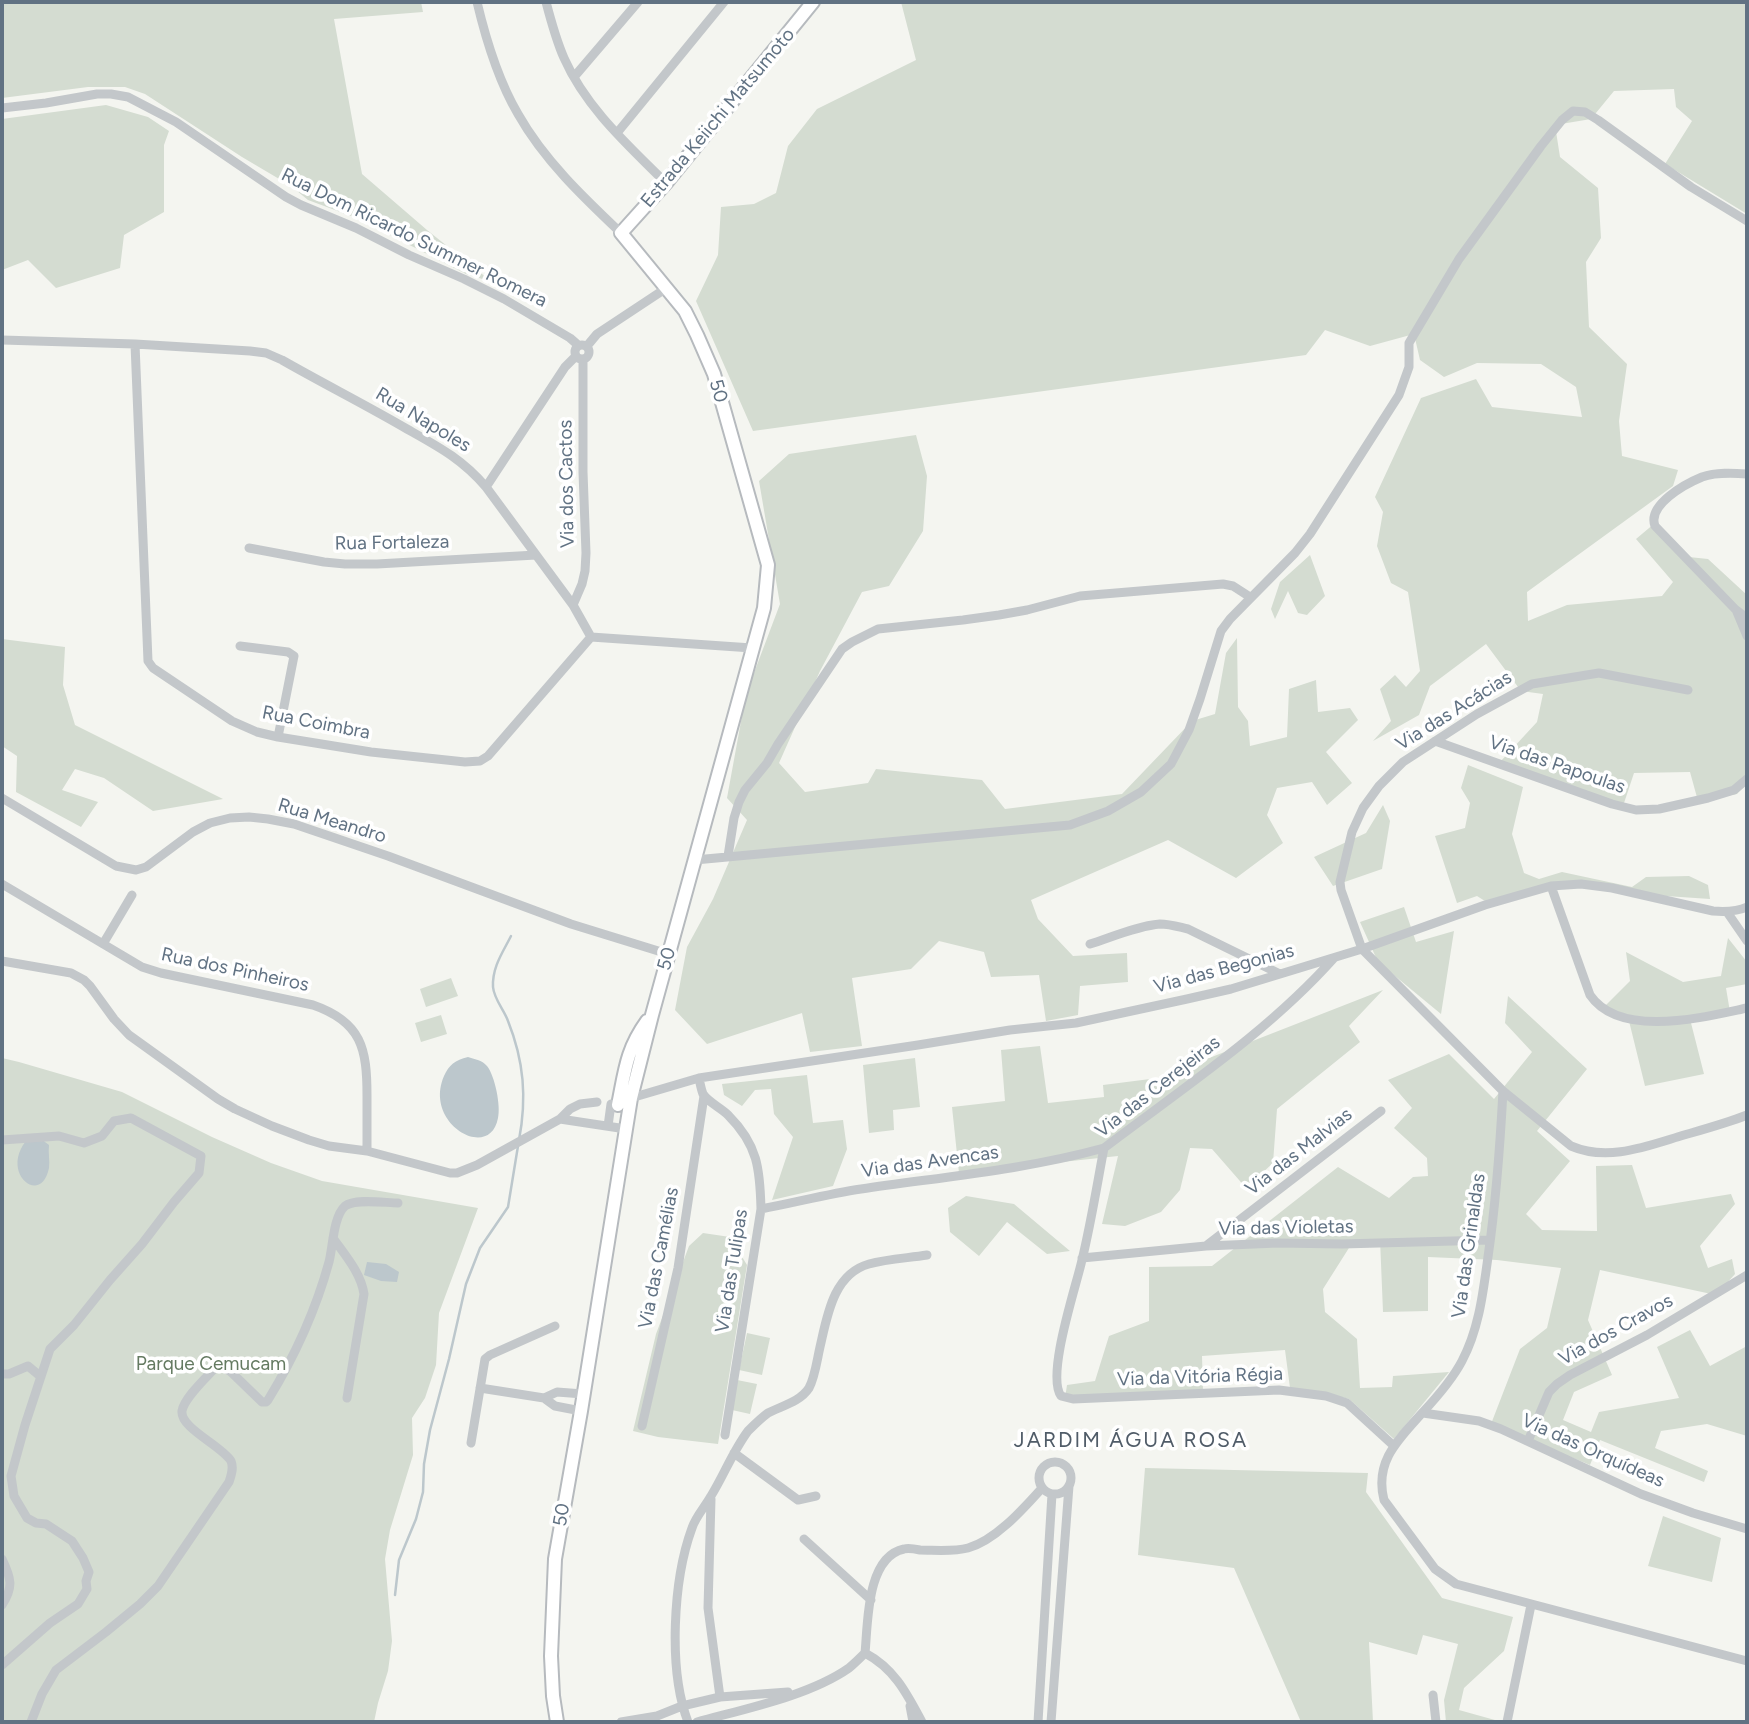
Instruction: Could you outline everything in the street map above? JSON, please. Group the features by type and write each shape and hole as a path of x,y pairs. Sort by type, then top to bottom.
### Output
{"main road":[{"name":"Estrada Keiichi Matsumoto","path":"621,233 666,183 813,2"},
{"name":"50","path":"557,1722 551,1656 555,1559 626,1129 616,1103 652,1015 764,608 768,565 714,374 698,335 685,312 621,233"}],"street":[{"path":"477,2 496,63 517,114 556,169 621,233"},
{"path":"546,2 564,58 574,77 596,109 666,183"},
{"path":"574,77 639,2"},
{"path":"617,133 724,2"},
{"name":"Rua Dom Ricardo Summer Romera","path":"2,108 97,94 128,97 176,122 286,197 504,299 582,345"},
{"path":"695,860 1070,825 1108,811 1141,792 1171,764 1189,730 1221,631 1310,534 1399,395 1409,367 1409,343 1459,259 1541,146 1573,111 1585,112 1598,120 1691,187 1747,221"},
{"path":"486,487 565,367 590,354 582,345 665,289"},
{"name":"Rua Napoles","path":"2,340 250,351 282,360 466,465 537,555 573,605 591,637"},
{"name":"Rua Coimbra","path":"135,344 148,661 153,668 232,722 278,737 371,752 465,762 480,761 488,756 591,637"},
{"name":"Via dos Cactos","path":"573,605 582,584 586,553 580,357"},
{"path":"1747,474 1703,476 1673,493 1657,507 1653,517 1655,526 1736,610 1747,618"},
{"name":"Rua Fortaleza","path":"249,548 345,564 537,555"},
{"path":"728,856 734,818 745,790 767,763 842,649 867,634 878,629 999,615 1080,596 1223,584 1233,586 1250,597"},
{"path":"1736,610 1747,636"},
{"path":"591,637 752,648"},
{"path":"240,646 288,652 294,656 278,737"},
{"name":"Via das Acácias","path":"1362,950 1340,882 1352,832 1363,807 1403,762 1477,714 1532,684 1599,673 1688,690"},
{"name":"Via das Papoulas","path":"1435,741 1636,810 1659,809 1708,798 1734,790 1747,779"},
{"name":"Rua Meandro","path":"2,799 116,866 136,870 146,867 193,832 210,823 249,817 294,824 571,924 668,954"},
{"name":"Rua dos Pinheiros","path":"2,884 152,971 313,1005 341,1019 351,1028 363,1049 367,1068 367,1151"},
{"name":"Via das Begonias","path":"699,1078 1010,1030 1076,1023 1230,989 1362,950 1485,905 1551,886 1581,884 1612,888 1713,911 1727,912 1747,907"},
{"path":"1551,886 1590,995 1595,1003 1606,1011 1619,1017 1662,1020 1695,1018 1747,1008"},
{"path":"103,944 132,895"},
{"path":"1727,912 1747,941"},
{"path":"1090,944 1149,926 1172,925 1211,939 1280,974"},
{"path":"1362,950 1503,1091 1571,1146 1584,1152 1617,1153 1642,1148 1747,1115"},
{"name":"Via das Cerejeiras","path":"1073,1399 1058,1393 1059,1352 1083,1258 1104,1148 1235,1049 1316,979 1336,957"},
{"path":"2,961 71,973 84,980 129,1035 235,1109 272,1126 329,1146 367,1151 450,1173 457,1174 477,1165 560,1119 580,1104 616,1103 699,1078 704,1096"},
{"name":"Via das Grinaldas","path":"1503,1091 1498,1165 1480,1310 1461,1363 1423,1413 1408,1427 1384,1464 1384,1500 1435,1569 1456,1584 1747,1661"},
{"name":"Via das Tulipas","path":"704,1096 734,1121 751,1144 760,1185 761,1209 725,1435"},
{"name":"Via das Camélias","path":"642,1426 678,1268 704,1096"},
{"path":"608,1126 616,1103"},
{"name":"Via das Malvias","path":"1206,1247 1381,1111"},
{"path":"2,1140 59,1136 84,1143 102,1136 114,1121 131,1118 201,1156 199,1173 74,1325 50,1349 11,1476 14,1496 27,1518 46,1524 72,1541 89,1572 86,1581 88,1589 78,1604 50,1623 2,1665"},
{"path":"560,1119 626,1129"},
{"name":"Via das Avencas","path":"761,1209 858,1189 1023,1166 1104,1148"},
{"path":"31,1722 42,1694 57,1670 140,1604 158,1586 229,1482 233,1471 231,1462 185,1422 183,1409 193,1393 218,1366 231,1372 262,1402 266,1402 284,1375 313,1313 343,1208 360,1202 398,1203"},
{"path":"333,1238 355,1269 363,1285 364,1294 347,1398"},
{"name":"Via das Violetas","path":"1083,1258 1278,1243 1490,1240"},
{"path":"688,1722 682,1706 675,1626 682,1568 692,1525 748,1432 769,1413 798,1398 810,1387 833,1299 841,1284 853,1272 866,1265 927,1255"},
{"name":"Via dos Cravos","path":"1528,1441 1549,1392 1557,1384 1647,1335 1747,1275"},
{"path":"471,1443 483,1365 487,1357 555,1326"},
{"path":"2,1374 28,1366 40,1376"},
{"path":"480,1388 544,1398 555,1406 581,1411"},
{"name":"Via da Vitória Régia","path":"1073,1399 1279,1390 1326,1396 1346,1403 1394,1446"},
{"path":"544,1398 557,1392 583,1394"},
{"name":"Via das Orquídeas","path":"1423,1413 1479,1421 1641,1494 1747,1529"},
{"path":"734,1453 798,1500 816,1496"},
{"path":"1051,1722 1070,1481 1069,1471 1061,1464 1050,1463 1042,1469 1039,1479 1042,1488 1052,1494 1063,1492 1069,1486"},
{"path":"697,1722 804,1691 849,1668 865,1653 871,1600 876,1576 883,1562 904,1549 955,1550 977,1544 1021,1511 1042,1488"},
{"path":"1038,1722 1052,1494"},
{"path":"711,1497 708,1608 720,1697"},
{"path":"804,1539 871,1600"},
{"path":"2,1559 8,1572 10,1593 2,1605"},
{"path":"1507,1722 1531,1605"},
{"path":"865,1653 889,1669 922,1722"},
{"path":"621,1722 657,1716 682,1706 720,1697 804,1691"},
{"path":"1433,1695 1436,1722"},
{"path":"909,1698 913,1722"}],"green space":[{"path":"2,2 421,2 423,12 334,19 362,174 492,282 466,274 359,219 308,200 291,186 145,94 125,87 88,87 2,98"},
{"path":"901,2 1747,2 1747,214 1665,164 1692,121 1676,107 1674,89 1614,91 1591,119 1555,125 1560,157 1598,188 1601,238 1586,262 1589,327 1627,364 1619,421 1622,456 1678,470 1673,486 1527,592 1528,621 1567,605 1662,596 1673,582 1636,539 1655,523 1689,557 1708,559 1747,595 1747,783 1737,794 1698,801 1690,772 1634,773 1622,809 1500,762 1537,722 1543,694 1521,691 1486,644 1430,686 1419,715 1373,741 1391,721 1380,689 1395,675 1406,687 1420,671 1408,592 1391,583 1377,546 1383,512 1375,497 1421,398 1476,379 1492,407 1582,417 1576,387 1541,364 1477,363 1444,377 1420,360 1414,334 1370,346 1325,330 1306,355 753,431 696,301 718,255 721,207 754,204 776,193 788,146 817,109 916,60"},
{"path":"106,105 148,117 169,131 164,145 164,212 124,235 120,268 56,288 28,260 2,270 2,119"},
{"path":"916,435 927,476 923,531 889,586 862,592 820,671 779,763 805,792 868,783 876,769 982,780 1005,809 1122,794 1192,721 1215,714 1226,653 1237,638 1238,707 1248,721 1250,746 1287,737 1289,689 1316,680 1318,712 1350,708 1358,720 1326,752 1352,783 1327,805 1312,782 1277,788 1267,815 1283,843 1236,878 1168,840 1031,900 1038,919 1073,956 1127,953 1128,982 1080,986 1078,1015 1046,1021 1039,975 991,977 984,952 939,941 911,969 852,978 862,1046 810,1052 802,1013 707,1044 675,1010 687,947 713,899 747,820 727,798 746,694 780,604 759,481 789,454"},
{"path":"1310,555 1325,596 1307,615 1298,613 1288,591 1275,619 1271,609 1280,582"},
{"path":"2,639 65,647 63,685 75,725 223,799 153,811 104,778 75,769 62,790 98,802 81,827 16,792 17,756 2,746"},
{"path":"1468,765 1523,787 1512,834 1524,873 1539,879 1562,872 1632,887 1646,877 1689,876 1708,885 1710,899 1551,883 1488,903 1477,896 1457,903 1435,836 1465,828 1470,803 1461,788"},
{"path":"1383,805 1390,821 1382,869 1333,886 1314,857 1366,833"},
{"path":"1404,907 1416,942 1454,931 1441,1014 1378,962 1360,922"},
{"path":"1728,938 1747,962 1747,984 1726,988 1730,1012 1690,1019 1704,1074 1645,1086 1629,1021 1601,1010 1630,981 1626,952 1683,982 1721,976"},
{"path":"451,978 458,996 426,1007 420,989"},
{"path":"1383,990 1349,1026 1360,1042 1277,1109 1273,1163 1246,1188 1212,1149 1190,1148 1180,1190 1161,1212 1125,1226 1102,1224 1118,1156 959,1173 952,1107 1005,1101 1001,1050 1040,1046 1048,1103 1104,1097 1103,1085 1158,1078"},
{"path":"1508,996 1587,1069 1537,1131 1570,1161 1526,1214 1542,1230 1597,1231 1596,1166 1632,1165 1646,1208 1731,1194 1735,1204 1700,1246 1708,1268 1732,1259 1735,1274 1716,1295 1600,1270 1588,1320 1612,1375 1574,1392 1563,1420 1591,1432 1599,1412 1679,1398 1657,1347 1690,1330 1710,1366 1747,1346 1747,1436 1707,1424 1661,1431 1655,1448 1708,1471 1704,1482 1600,1440 1590,1465 1491,1424 1520,1349 1547,1328 1561,1268 1497,1260 1428,1257 1428,1311 1383,1312 1380,1239 1354,1240 1323,1289 1325,1312 1357,1339 1360,1388 1392,1387 1393,1376 1449,1372 1394,1439 1349,1399 1290,1388 1285,1350 1202,1356 1203,1391 1065,1398 1067,1385 1095,1381 1109,1336 1149,1321 1149,1267 1212,1266 1338,1167 1389,1198 1413,1177 1428,1176 1427,1158 1394,1128 1412,1108 1388,1080 1449,1054 1494,1099 1532,1052 1505,1023"},
{"path":"441,1015 447,1034 421,1042 415,1023"},
{"name":"Parque Cemucam","path":"2,1058 122,1092 212,1137 271,1163 322,1181 478,1208 439,1313 436,1365 425,1398 412,1418 413,1455 390,1530 385,1559 392,1641 388,1671 374,1722 2,1722"},
{"path":"915,1058 920,1107 893,1110 894,1130 869,1133 863,1065"},
{"path":"807,1075 813,1123 843,1120 847,1149 833,1186 772,1200 793,1137 774,1114 771,1089 755,1090 742,1106 724,1095 722,1084"},
{"path":"966,1196 1014,1204 1070,1251 1047,1254 1007,1222 979,1256 950,1232 948,1208"},
{"path":"703,1233 730,1237 747,1265 718,1444 658,1437 633,1431 656,1334 689,1246"},
{"path":"747,1333 770,1338 762,1375 739,1370"},
{"path":"737,1380 757,1384 750,1414 732,1410"},
{"path":"1145,1468 1368,1473 1366,1492 1442,1598 1513,1617 1504,1651 1464,1688 1459,1710 1502,1722 1446,1722 1444,1700 1458,1644 1423,1635 1417,1655 1369,1642 1373,1722 1301,1722 1234,1568 1138,1555"},
{"path":"1663,1516 1721,1538 1712,1582 1648,1566"}],"shaded area":[{"path":"468,1057 487,1066 497,1091 498,1118 493,1131 483,1137 472,1137 460,1132 442,1109 440,1093 444,1076 453,1064"},
{"path":"41,1139 49,1145 49,1168 45,1179 38,1185 31,1185 20,1174 19,1153 26,1141"},
{"path":"367,1262 386,1264 399,1272 397,1282 381,1281 364,1275"}],"waterway":[{"path":"511,936 496,966 493,987 513,1036 521,1065 523,1109 519,1140"},
{"path":"395,1595 399,1560 416,1519 423,1492 424,1464 430,1430 466,1284 480,1248 508,1207 518,1146"}],"district":[{"name":"JARDIM ÁGUA ROSA","path":"1131,1441"}]}
